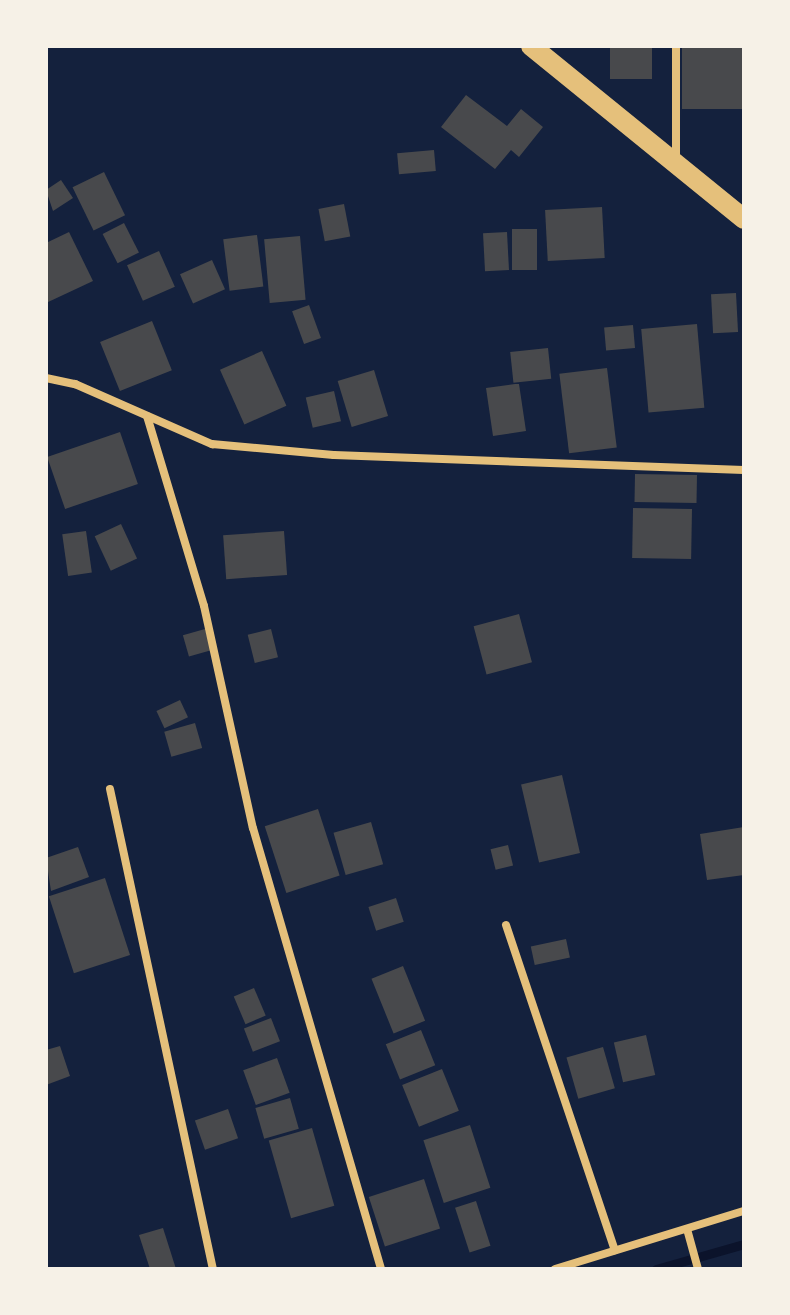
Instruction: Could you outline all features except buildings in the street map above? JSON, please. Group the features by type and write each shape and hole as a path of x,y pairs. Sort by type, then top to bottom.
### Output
{"main road":[{"path":"531,46 744,219"}],"street":[{"path":"676,46 676,164"},
{"path":"46,378 75,384 212,444 334,455 744,470"},
{"path":"147,416 204,606 253,828 381,1269"},
{"path":"110,789 213,1269"},
{"path":"506,925 615,1250"},
{"path":"555,1269 744,1211"},
{"path":"687,1229 698,1269"}],"waterway":[{"path":"656,1269 744,1244"}]}
